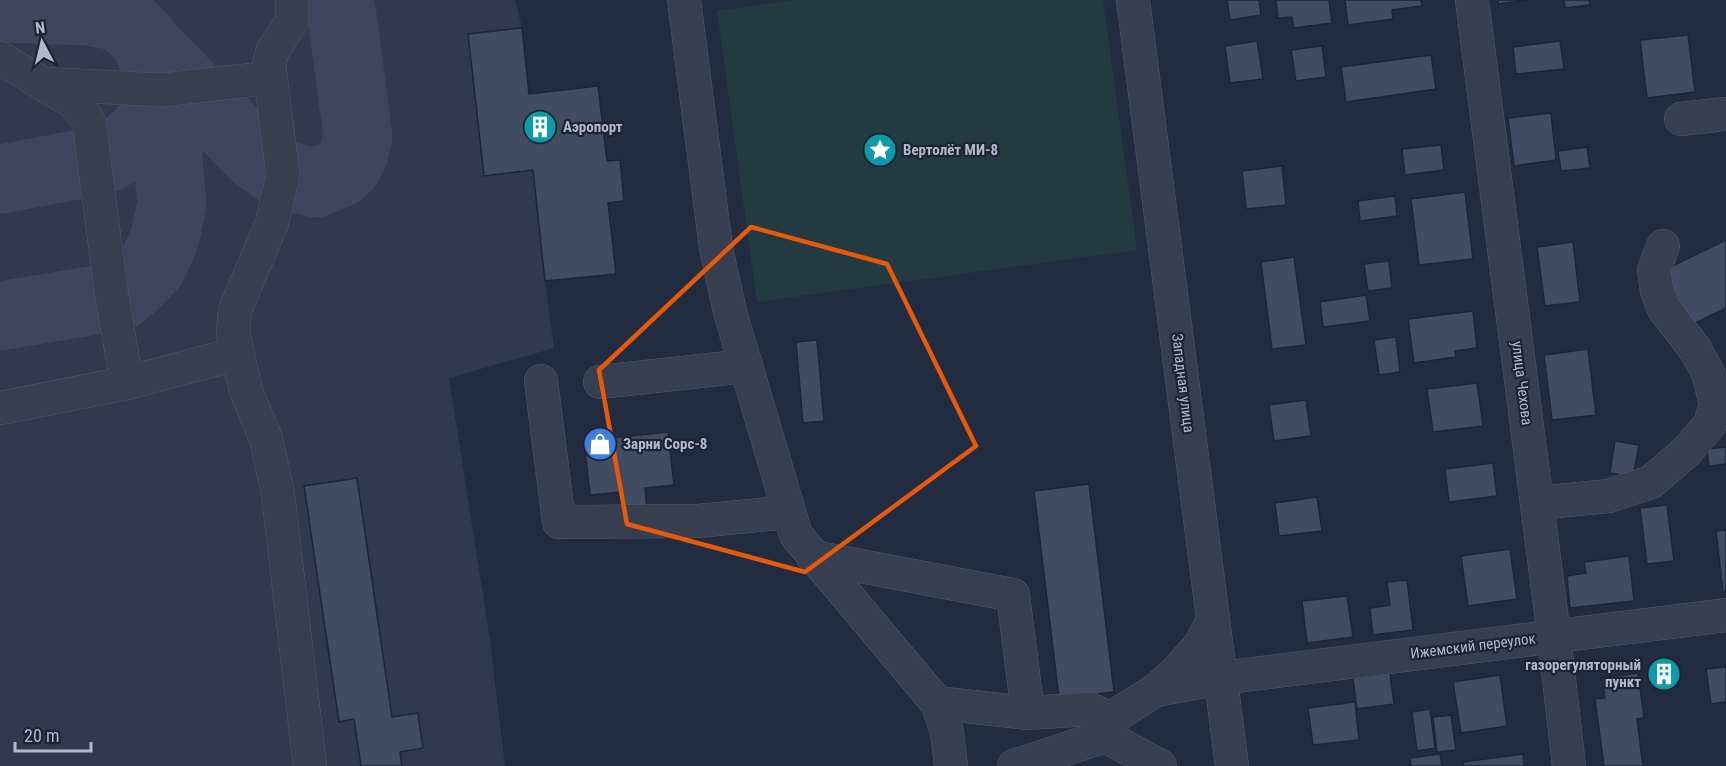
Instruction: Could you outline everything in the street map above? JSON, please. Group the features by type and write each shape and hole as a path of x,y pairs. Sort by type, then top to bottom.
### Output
{"street":[{"path":"292,0 291,21 273,50 269,64 283,175 272,223 234,310 232,332 246,390 266,439 278,494 310,766"},
{"path":"684,0 716,248 730,312 796,535 937,703 947,732 951,766"},
{"name":"Западная улица","path":"1133,0 1232,766"},
{"name":"улица Чехова","path":"1472,0 1569,766"},
{"path":"0,58 76,104 89,122 111,297 127,383"},
{"path":"43,83 162,90 269,78"},
{"path":"1681,119 1726,114"},
{"path":"1537,503 1609,496 1651,482 1686,452 1710,424 1716,404 1708,373 1695,349 1664,309 1657,291 1654,270 1663,246"},
{"path":"0,407 127,383 236,354"},
{"path":"600,382 746,366"},
{"path":"541,381 559,522 698,521 789,512"},
{"path":"813,557 1014,595 1028,714"},
{"name":"Ижемский переулок","path":"1156,690 1221,678 1726,615"},
{"path":"1014,766 1108,727 1179,669 1200,645 1214,620"},
{"path":"937,703 1028,714 1090,709 1108,727 1160,766"}],"highlighted area":[{"path":"751,227 887,264 976,446 805,572 627,524 599,370"}],"shaded area":[{"path":"0,0 515,0 522,28 529,94 598,86 607,161 620,160 624,201 608,203 616,274 545,281 554,348 449,378 490,640 505,766 0,766"},
{"path":"795,0 1103,0 1137,250 757,302 717,11"}],"building":[{"path":"1227,0 1259,0 1261,15 1230,20"},
{"path":"1276,0 1329,0 1332,23 1294,28 1292,17 1278,18"},
{"path":"1345,0 1421,0 1422,6 1392,10 1393,19 1348,25"},
{"path":"1498,0 1528,0 1498,4"},
{"path":"1564,0 1589,0 1590,5 1565,8"},
{"name":"Аэропорт","path":"522,28 529,94 598,86 607,161 620,160 624,201 608,203 616,274 545,281 533,170 484,176 468,34"},
{"path":"1688,35 1695,92 1647,98 1640,40"},
{"path":"1257,41 1263,79 1230,83 1225,46"},
{"path":"1560,41 1564,69 1516,74 1513,47"},
{"path":"1322,46 1326,77 1296,81 1291,50"},
{"path":"1431,55 1436,89 1346,102 1341,67"},
{"path":"1551,113 1556,160 1514,166 1508,118"},
{"path":"1441,145 1444,170 1405,175 1402,149"},
{"path":"1587,147 1590,168 1561,171 1558,151"},
{"path":"1282,166 1286,205 1246,209 1242,171"},
{"path":"1465,192 1473,259 1419,265 1411,199"},
{"path":"1395,196 1397,216 1360,221 1358,201"},
{"path":"1726,240 1726,308 1685,328 1658,273"},
{"path":"1573,242 1580,302 1545,306 1537,247"},
{"path":"1294,257 1306,345 1272,349 1261,262"},
{"path":"1389,261 1392,288 1368,291 1364,264"},
{"path":"1366,295 1370,321 1323,327 1320,302"},
{"path":"1473,311 1477,348 1455,351 1456,357 1414,363 1408,319"},
{"path":"1396,337 1400,372 1379,375 1374,340"},
{"path":"817,340 824,421 803,423 796,342"},
{"path":"1588,349 1596,415 1552,420 1544,355"},
{"path":"1477,383 1483,426 1433,432 1427,389"},
{"path":"1306,400 1311,436 1274,441 1269,405"},
{"path":"668,432 674,485 645,488 647,510 624,513 621,492 590,495 584,441"},
{"path":"1615,441 1639,445 1633,477 1610,473"},
{"path":"1726,447 1726,464 1709,466 1707,449"},
{"path":"1493,463 1497,496 1449,502 1445,469"},
{"path":"357,478 392,717 418,713 423,748 400,752 402,766 361,766 354,719 339,722 304,486"},
{"path":"1089,484 1114,692 1059,698 1034,491"},
{"path":"1317,497 1322,531 1279,536 1275,503"},
{"path":"1667,505 1674,561 1647,564 1640,508"},
{"path":"1726,530 1726,591 1723,592 1716,531"},
{"path":"1510,549 1517,599 1468,606 1461,556"},
{"path":"1629,556 1634,601 1570,608 1567,576 1586,573 1584,562"},
{"path":"1407,580 1413,630 1373,635 1370,608 1390,605 1387,582"},
{"path":"1347,596 1353,637 1307,643 1302,601"},
{"name":"газорегуляторный пункт","path":"1673,658 1677,686 1654,689 1650,661"},
{"path":"1726,667 1726,702 1711,704 1706,669"},
{"path":"1390,673 1394,704 1357,709 1353,678"},
{"path":"1638,673 1644,718 1637,719 1643,766 1604,766 1595,699 1605,698 1602,678"},
{"path":"1500,675 1507,726 1461,733 1453,682"},
{"path":"1355,702 1359,740 1313,745 1308,708"},
{"path":"1430,709 1435,748 1417,751 1412,712"},
{"path":"1451,715 1456,750 1437,752 1433,717"},
{"path":"1440,754 1442,766 1411,766 1410,758"},
{"path":"1523,754 1524,766 1464,766 1463,762"}],"taxiway":[{"path":"149,47 257,157 283,175 316,183 340,173 348,165 358,136 341,8 333,0"},
{"path":"0,8 89,11 121,17 139,34 149,47 162,90 172,204 165,237 153,265 120,296 0,316"},
{"path":"0,179 103,160 125,148 142,132 156,111 162,90"}],"place":[{"name":"Аэропорт","path":"540,127"},
{"name":"Вертолёт МИ-8","path":"880,150"},
{"name":"Зарни Сорс-8","path":"600,444"},
{"name":"газорегуляторный пункт","path":"1664,674"}]}
